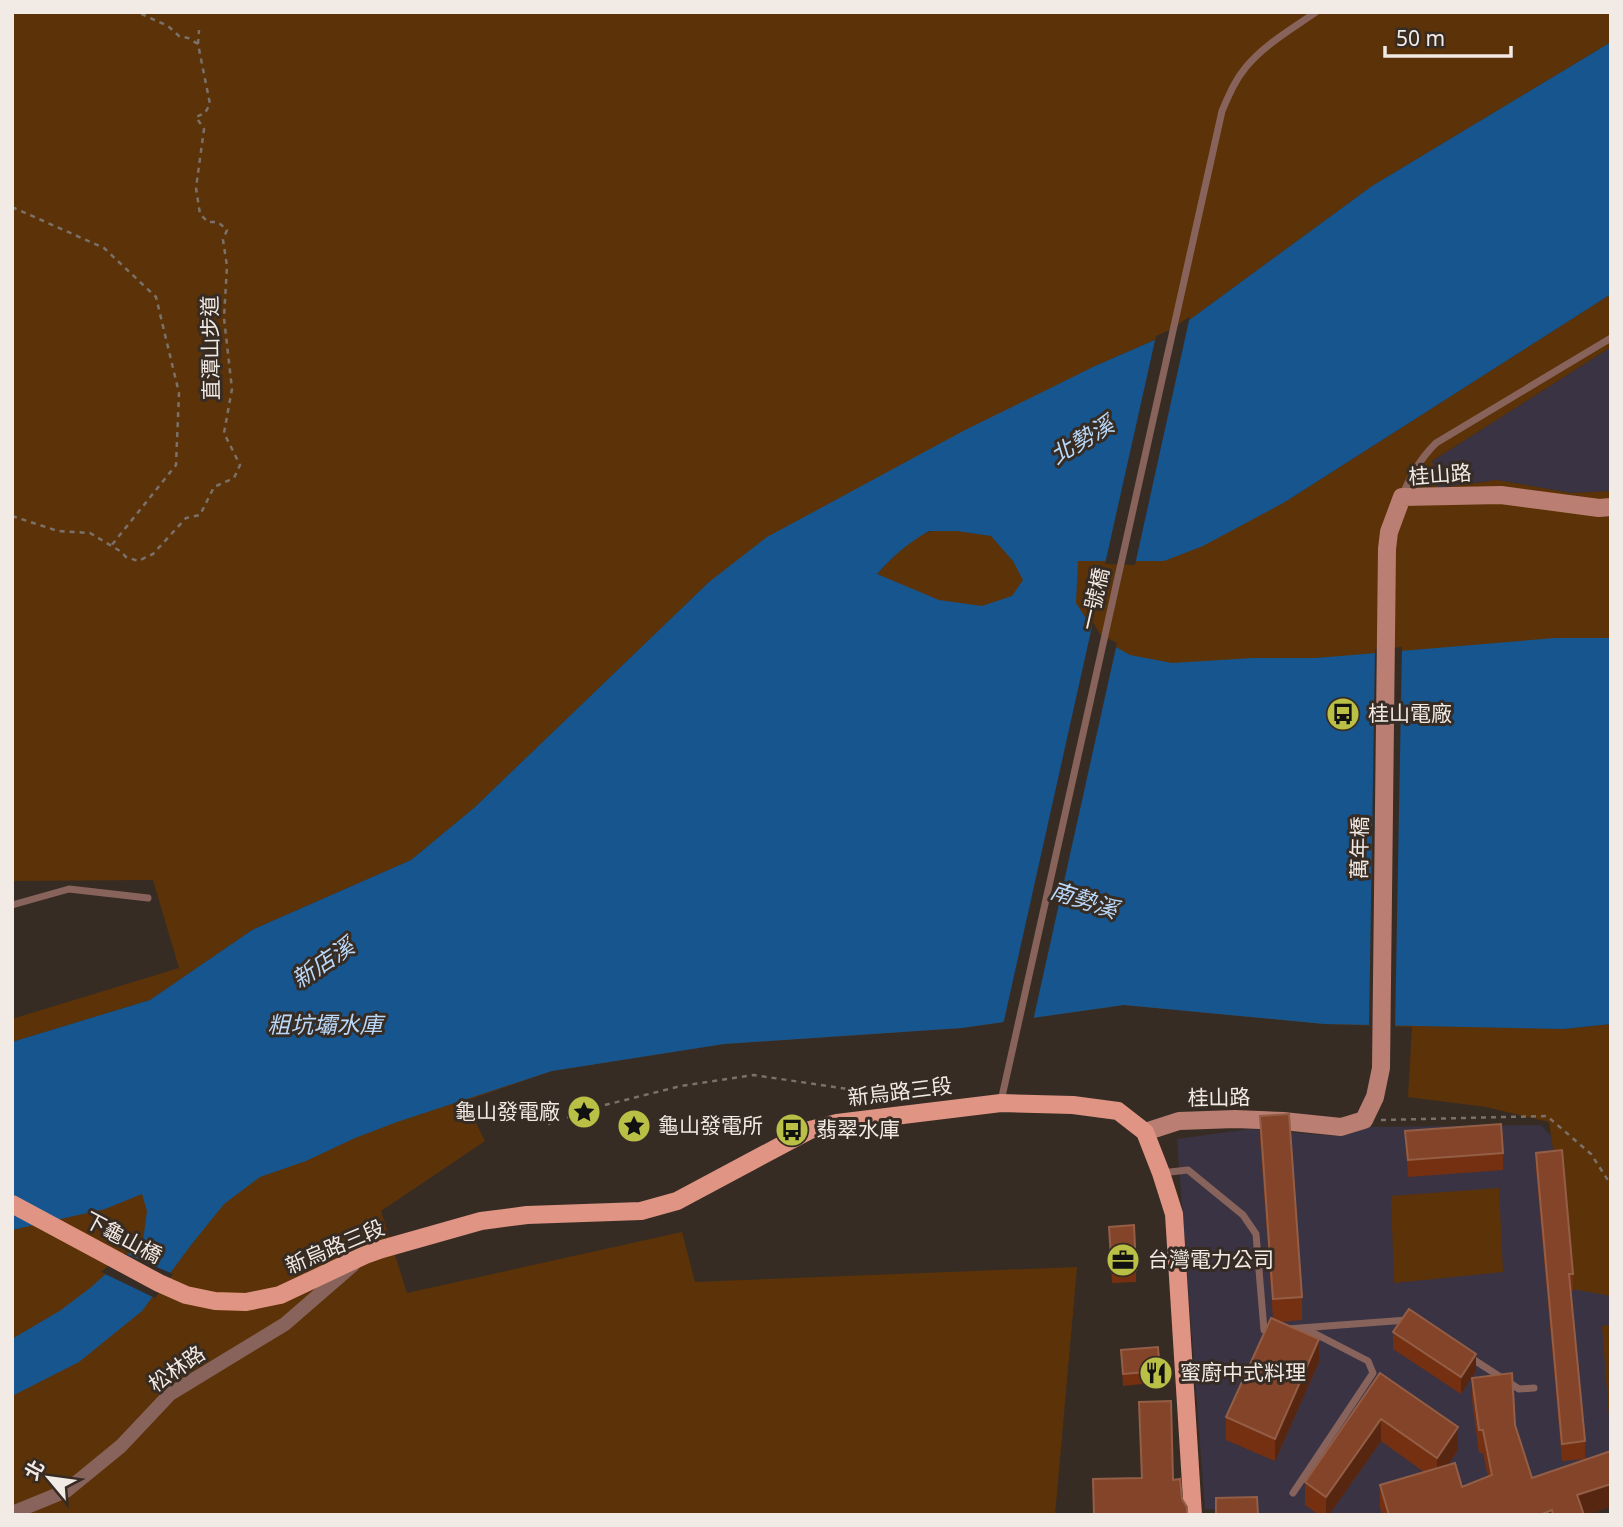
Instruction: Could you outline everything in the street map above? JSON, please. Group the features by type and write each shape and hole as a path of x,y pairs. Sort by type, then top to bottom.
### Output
{"main road":[{"name":"新烏路三段","path":"215,1301 246,1302 280,1295 365,1255 481,1221 527,1215 641,1211 677,1201 810,1130 837,1123 1001,1103 1073,1105 1118,1111 1145,1132"},
{"path":"1145,1132 1174,1214 1193,1515"},
{"name":"下龜山橋","path":"12,1204 159,1283 186,1295 215,1301"}],"street":[{"name":"桂山路","path":"1385,629 1389,532 1402,497 1501,495 1599,508 1611,507"},
{"name":"萬年橋","path":"1364,1120 1375,1097 1381,1068 1385,629"},
{"name":"桂山路","path":"1145,1132 1178,1121 1259,1120 1340,1127 1364,1120"},
{"name":"松林路","path":"12,1513 66,1491 121,1446 170,1394 285,1324 365,1255"}],"lane":[{"name":"一號橋","path":"1001,1103 1222,111 1233,86 1246,67 1282,35 1316,12"},
{"path":"1402,497 1412,473 1436,443 1611,338"},
{"path":"12,905 69,888 148,898"},
{"path":"1161,1172 1188,1170 1243,1215 1256,1234 1264,1330 1413,1320"},
{"path":"1293,1493 1373,1373 1368,1361 1304,1327"},
{"path":"1466,1355 1519,1389 1534,1388"}],"path":[{"path":"137,12 198,44 199,30"},
{"name":"直潭山步道","path":"12,516 58,531 90,533 126,557 138,561 153,554 186,518 200,515 214,487 234,478 240,465 224,433 232,389 224,318 227,266 223,240 227,230 218,222 208,222 200,214 196,188 204,129 196,117 205,113 211,104 198,44"},
{"path":"12,207 104,248 156,297 179,393 176,465 111,546"},
{"path":"230,449 235,452"},
{"path":"548,1124 601,1106 681,1086 754,1075 900,1097"},
{"path":"1364,1120 1548,1116 1591,1154 1611,1185"}],"shaded area":[{"path":"12,12 1611,12 1611,42 1372,186 1173,332 1095,366 709,582 475,807 411,860 252,930 150,1000 12,1042 12,1019 179,968 153,880 12,881"},
{"path":"1611,294 1611,347 1432,461 1438,488 1497,480 1571,493 1611,491 1611,922 877,574 901,550 929,532 960,531 991,536 1285,502"},
{"path":"1611,347 1611,491 1571,493 1497,480 1437,488 1432,461"},
{"path":"467,938 1563,1029 1611,1024 1611,1296 1573,1289 1549,1122 1486,1107 1408,1097 1412,1027 1324,1024 1124,1005 962,1028 724,1044 552,1071 465,1101 485,1141 381,1211 407,1293 682,1232 695,1282 1077,1267 1055,1515 12,1515 12,1209"},
{"path":"1541,1125 1594,1185 1611,1244 1611,1464 1533,1515 1281,1515 1205,1509 1177,1139 1250,1129 1336,1136 1360,1127"},
{"path":"1499,1188 1503,1272 1394,1283 1391,1196"},
{"path":"1611,1325 1611,1431 1610,1431 1602,1326"}],"water":[{"path":"1611,42 1611,294 1285,502 1203,546 1164,561 1078,561 1076,603 1098,637 1130,655 1172,663 1252,658 1316,658 1555,638 1611,638 1611,1024 1563,1029 1324,1024 1124,1005 962,1028 724,1044 552,1071 397,1122 306,1161 260,1177 224,1204 142,1311 79,1362 12,1396 12,1339 61,1310 143,1241 147,1211 142,1194 105,1209 12,1230 12,1042 150,1000 252,930 411,860 475,807 709,582 767,537 965,430 1095,366 1173,332 1372,186","holes":["929,531 957,531 991,536 1013,561 1023,580 1012,596 982,606 939,600 877,574 901,550"]}],"pier":[{"path":"1190,316 1135,565 1105,564 1156,336"},
{"path":"1093,622 1100,634 1117,643 1033,1021 1003,1025"},
{"path":"1402,647 1395,1030 1369,1029 1375,649"},
{"path":"124,1253 173,1274 155,1298 101,1272"}],"building":[{"path":"1289,1114 1302,1297 1273,1299 1260,1116"},
{"path":"1501,1124 1503,1153 1408,1160 1405,1131"},
{"path":"1562,1150 1573,1274 1569,1274 1585,1441 1562,1444 1536,1153"},
{"name":"台灣電力公司","path":"1134,1225 1136,1270 1112,1272 1109,1227"},
{"path":"1409,1309 1476,1354 1461,1377 1393,1332"},
{"path":"1271,1318 1319,1339 1275,1439 1226,1417"},
{"path":"1158,1347 1160,1371 1123,1374 1121,1350"},
{"path":"1380,1373 1458,1427 1437,1458 1381,1419 1326,1497 1305,1482"},
{"path":"1512,1373 1515,1425 1532,1478 1611,1451 1611,1484 1577,1495 1584,1515 1553,1515 1552,1510 1540,1515 1389,1515 1380,1485 1455,1463 1462,1487 1492,1475 1483,1430 1479,1430 1472,1378"},
{"path":"1171,1401 1173,1480 1180,1479 1187,1515 1094,1515 1093,1479 1142,1478 1139,1402"},
{"path":"1257,1497 1258,1515 1216,1515 1216,1498"}],"place":[{"name":"桂山電廠","path":"1343,714"},
{"name":"龜山發電廠","path":"584,1112"},
{"name":"龜山發電所","path":"634,1126"},
{"name":"翡翠水庫","path":"792,1130"},
{"name":"台灣電力公司","path":"1123,1260"},
{"name":"蜜廚中式料理","path":"1156,1373"}],"water label":[{"name":"北勢溪","path":"1082,440"},
{"name":"南勢溪","path":"1084,900"},
{"name":"新店溪","path":"323,963"},
{"name":"粗坑壩水庫","path":"325,1025"}]}
